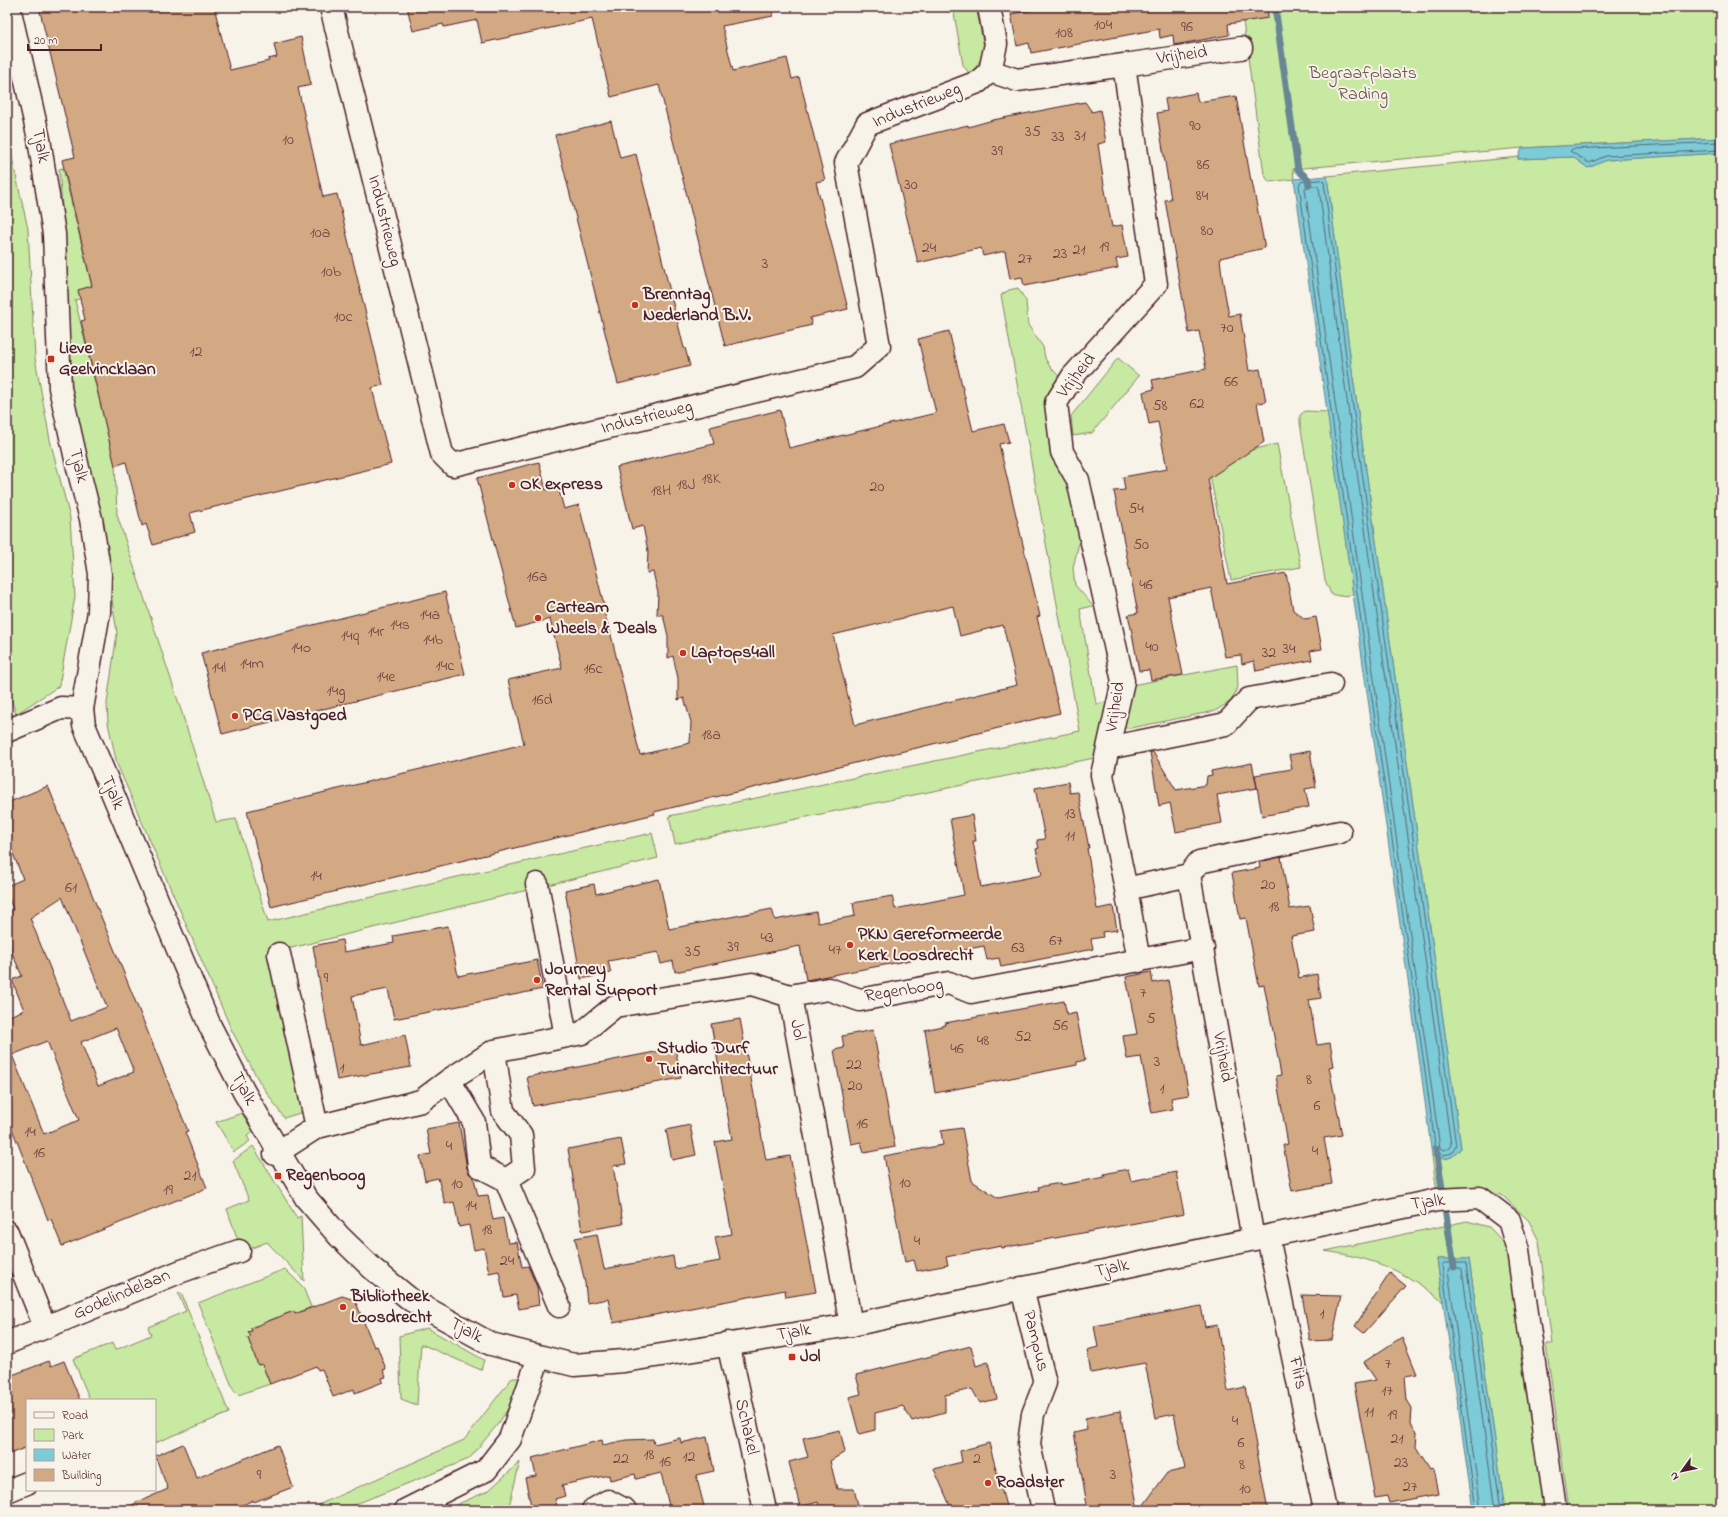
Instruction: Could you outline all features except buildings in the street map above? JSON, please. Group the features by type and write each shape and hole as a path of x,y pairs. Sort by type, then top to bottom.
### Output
{"street":[{"name":"Tjalk","path":"9,7 39,139 54,234 60,388 91,519 100,574 99,612 82,709 84,725 90,743 210,1026 244,1092 277,1153 306,1198 339,1236 373,1270 411,1300 491,1344 574,1365 624,1361 851,1324 1261,1238 1359,1215 1437,1200 1480,1198 1509,1220 1518,1250 1555,1510"},
{"name":"Industrieweg","path":"331,7 442,454 453,465 855,367 879,346 846,164 866,124 978,82 990,71"},
{"path":"990,7 996,44 990,71"},
{"name":"Vrijheid","path":"990,71 1017,80 1241,48"},
{"name":"Vrijheid","path":"1124,65 1156,284 1073,376 1056,403 1062,452 1078,480 1123,681 1102,775 1126,889 1139,961"},
{"name":"Vrijheid","path":"1108,748 1226,724 1249,699 1331,684"},
{"path":"7,731 61,708 82,709"},
{"path":"1126,889 1189,875 1198,862 1340,832"},
{"name":"Vrijheid","path":"1189,875 1261,1238"},
{"path":"537,884 566,1036"},
{"name":"Regenboog","path":"277,1153 317,1127 421,1101 449,1080 494,1051 582,1033 615,1006 752,984 790,996 828,989 860,1000 949,982 971,992 1203,948"},
{"path":"279,954 317,1127"},
{"name":"Jol","path":"790,996 851,1324"},
{"path":"494,1051 503,1111 521,1135 524,1168 506,1180"},
{"path":"449,1080 474,1122 479,1166 506,1180 559,1306"},
{"path":"7,1232 45,1327"},
{"name":"Flits","path":"1261,1238 1325,1510"},
{"name":"Godelindelaan","path":"7,1343 179,1272 239,1251"},
{"name":"Pampus","path":"1022,1288 1045,1383 1033,1414 1028,1444 1043,1510"},
{"name":"Schakel","path":"728,1343 765,1510"},
{"path":"406,1510 486,1470 510,1439 539,1357"},
{"path":"7,1491 26,1483"},
{"path":"593,1510 608,1500 625,1510"}],"green space":[{"path":"953,7 976,7 985,52 971,76 963,65"},
{"name":"Begraafplaats Rading","path":"1241,7 1721,7 1721,138 1522,148 1293,169 1294,179 1269,182 1264,174"},
{"path":"7,135 28,229 35,358 50,440 70,518 75,597 59,686 16,714 7,687"},
{"path":"1721,153 1721,1510 1569,1510 1546,1344 1552,1344 1539,1241 1529,1221 1502,1195 1489,1193 1438,1201 1432,1156 1448,1158 1454,1155 1461,1148 1351,363 1327,176 1519,157 1518,159 1573,157 1588,168 1607,160"},
{"path":"63,168 94,295 75,300 115,464 117,515 216,822 236,819 268,922 435,882 652,833 658,858 271,953 306,1111 284,1118 259,1081 232,1031 117,764 108,723 107,703 117,633 109,580 72,396 66,255 59,169"},
{"path":"1018,288 1026,301 1028,325 1043,347 1045,358 1050,367 1061,378 1054,393 1082,507 1084,521 1073,568 1075,585 1093,606 1080,609 1096,704 1110,701 1104,756 675,844 669,816 1080,731 1001,295 1009,290"},
{"path":"1118,358 1139,376 1092,433 1073,436 1071,416"},
{"path":"1305,411 1328,412 1353,595 1339,596 1331,594 1325,580 1300,423 1300,415"},
{"path":"1277,444 1301,567 1231,580 1207,460"},
{"path":"1237,665 1238,687 1231,701 1215,711 1131,728 1119,728 1132,685"},
{"path":"242,1113 254,1131 247,1136 250,1141 234,1152 216,1122"},
{"path":"253,1146 297,1218 301,1216 304,1281 267,1242 242,1252 227,1209 249,1200 233,1161"},
{"path":"1467,1221 1489,1227 1509,1248 1545,1510 1505,1510 1469,1259 1437,1259 1443,1302 1402,1274 1374,1262 1325,1251"},
{"path":"285,1269 303,1287 311,1307 295,1314 294,1311 285,1314 285,1317 279,1320 278,1317 268,1321 269,1324 259,1328 257,1325 251,1328 252,1331 249,1332 251,1337 248,1338 258,1365 262,1364 270,1384 238,1395 234,1391 198,1303"},
{"path":"181,1293 229,1413 156,1443 156,1399 90,1399 73,1359 112,1343 115,1350 151,1335 148,1327 186,1311 178,1294"},
{"path":"427,1328 484,1360 481,1370 421,1344 417,1405 401,1399 399,1336"},
{"path":"512,1378 528,1378 498,1424 469,1459 341,1510 319,1510 318,1505 464,1440"},
{"path":"520,1462 508,1510 444,1510 488,1491"}],"water":[{"path":"1721,138 1721,153 1607,160 1588,168 1573,157 1518,159 1522,148"},
{"path":"1327,176 1351,363 1461,1148 1454,1155 1448,1158 1432,1156 1294,179"},
{"path":"1437,1259 1469,1259 1505,1510 1473,1510"}],"waterway":[{"path":"1275,7 1298,170 1308,179 1309,185"},
{"path":"1436,1149 1454,1267"}],"place":[{"name":"Brenntag Nederland B.V.","path":"635,305"},
{"name":"Lieve Geelvincklaan","path":"51,359"},
{"name":"OK express","path":"512,485"},
{"name":"Carteam Wheels & Deals","path":"538,618"},
{"name":"Laptops4all","path":"683,653"},
{"name":"PCG Vastgoed","path":"235,716"},
{"name":"PKN Gereformeerde Kerk Loosdrecht","path":"850,945"},
{"name":"Journey Rental Support","path":"537,980"},
{"name":"Studio Durf Tuinarchitectuur","path":"649,1059"},
{"name":"Regenboog","path":"278,1176"},
{"name":"Bibliotheek Loosdrecht","path":"343,1307"},
{"name":"Jol","path":"792,1357"},
{"name":"Roadster","path":"988,1483"}]}
